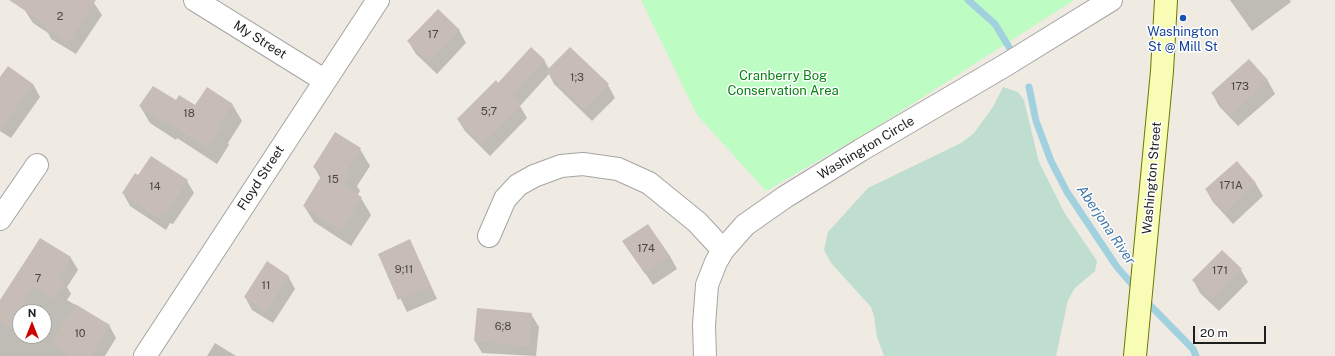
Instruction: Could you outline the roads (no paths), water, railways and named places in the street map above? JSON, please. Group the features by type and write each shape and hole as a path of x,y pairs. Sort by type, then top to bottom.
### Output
{"main road":[{"name":"Washington Street","path":"1135,349 1162,71 1166,0"}],"street":[{"name":"My Street","path":"195,0 324,80"},
{"name":"Floyd Street","path":"146,356 324,80 378,0"},
{"name":"Washington Circle","path":"705,356 704,325 708,285 716,262 723,250 744,225 784,197 1111,0"},
{"path":"489,236 505,199 518,185 561,166 583,164 618,169 649,183 697,222 723,250"},
{"path":"0,219 37,165"}],"waterway":[{"name":"Aberjona River","path":"968,0 995,24 1009,47"},
{"name":"Aberjona River","path":"1029,87 1036,121 1051,161 1067,192 1117,267 1136,289"},
{"name":"Aberjona River","path":"1144,299 1193,349 1196,356"}],"place":[{"name":"Washington St @ Mill St","path":"1183,18"}],"park label":[{"name":"Cranberry Bog Conservation Area","path":"783,84"}]}
